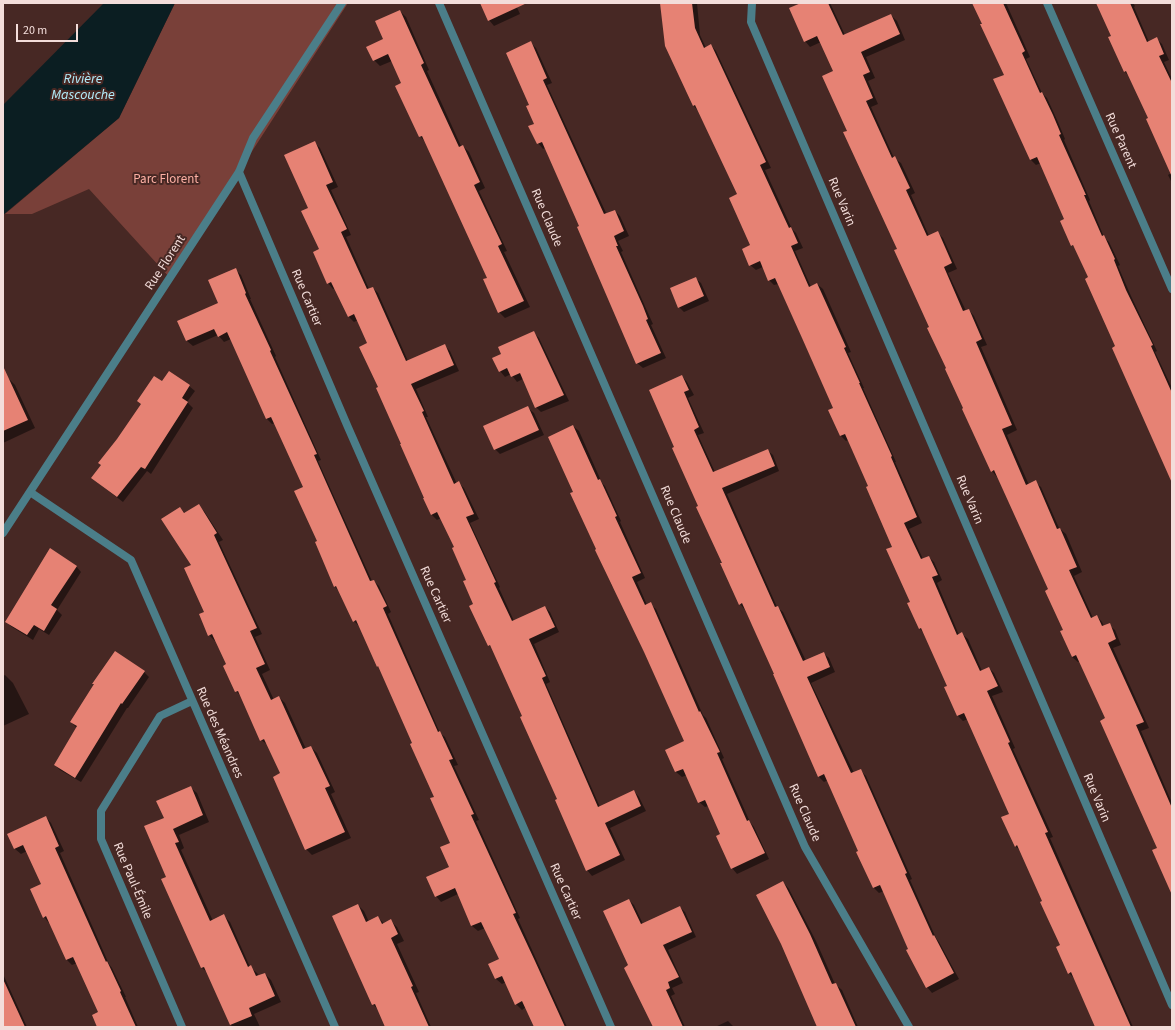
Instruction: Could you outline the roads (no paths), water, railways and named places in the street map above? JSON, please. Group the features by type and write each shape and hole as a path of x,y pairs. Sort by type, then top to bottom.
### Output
{"street":[{"name":"Rue Florent","path":"3,533 239,172 253,138 342,3"},
{"name":"Rue Claude","path":"439,3 805,847 908,1027"},
{"name":"Rue Varin","path":"752,3 751,22 1172,1006"},
{"name":"Rue Parent","path":"1047,3 1172,289"},
{"name":"Rue Cartier","path":"239,172 347,425 611,1027"},
{"name":"Rue des Méandres","path":"30,492 131,560 335,1027"},
{"name":"Rue Paul-Émile","path":"182,1027 101,839 101,811 160,716 192,701"}],"water":[{"name":"Rivière Mascouche","path":"104,3 175,3 119,118 3,215 3,105"}],"park label":[{"name":"Parc Florent","path":"166,180"}]}
